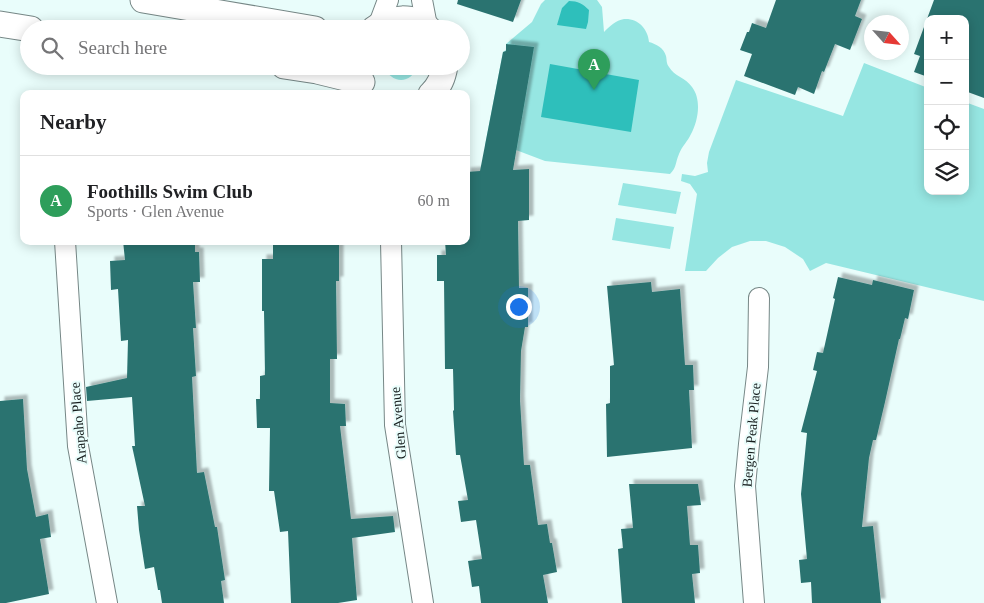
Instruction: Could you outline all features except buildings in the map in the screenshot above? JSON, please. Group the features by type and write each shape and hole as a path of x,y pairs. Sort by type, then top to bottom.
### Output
{"street":[{"path":"143,0 262,20"},
{"path":"379,20 388,0"},
{"path":"422,0 426,20"},
{"path":"394,20 399,18 414,20"},
{"path":"0,24 20,27"},
{"path":"336,75 364,81"},
{"path":"436,90 443,75"},
{"name":"Arapaho Place","path":"65,245 78,446 107,603"},
{"name":"Glen Avenue","path":"391,245 395,425 423,603"},
{"name":"Bergen Peak Place","path":"754,603 745,486 758,366 759,298"}],"shaded area":[{"path":"545,0 597,0 602,7 604,32 613,24 624,19 638,22 647,33 649,42 662,49 671,70 687,81 692,87 698,104 696,123 690,137 680,151 674,169 670,174 545,161 516,150 485,145 506,44 532,22"},
{"path":"569,1 580,3 589,10 586,29 557,25 562,8"},
{"path":"864,63 924,86 924,195 969,195 969,103 984,109 984,301 826,263 810,271 803,259 785,247 766,241 750,241 732,247 706,271 685,271 697,194 690,184 681,181 682,174 695,176 708,172 709,152 736,80 843,116"},
{"path":"550,64 639,80 631,132 541,117"},
{"path":"390,75 412,75 401,80"},
{"path":"623,183 681,192 676,214 618,205"},
{"path":"616,218 674,227 670,249 612,240"}],"place":[{"name":"Foothills Swim Club","path":"594,90"}]}
